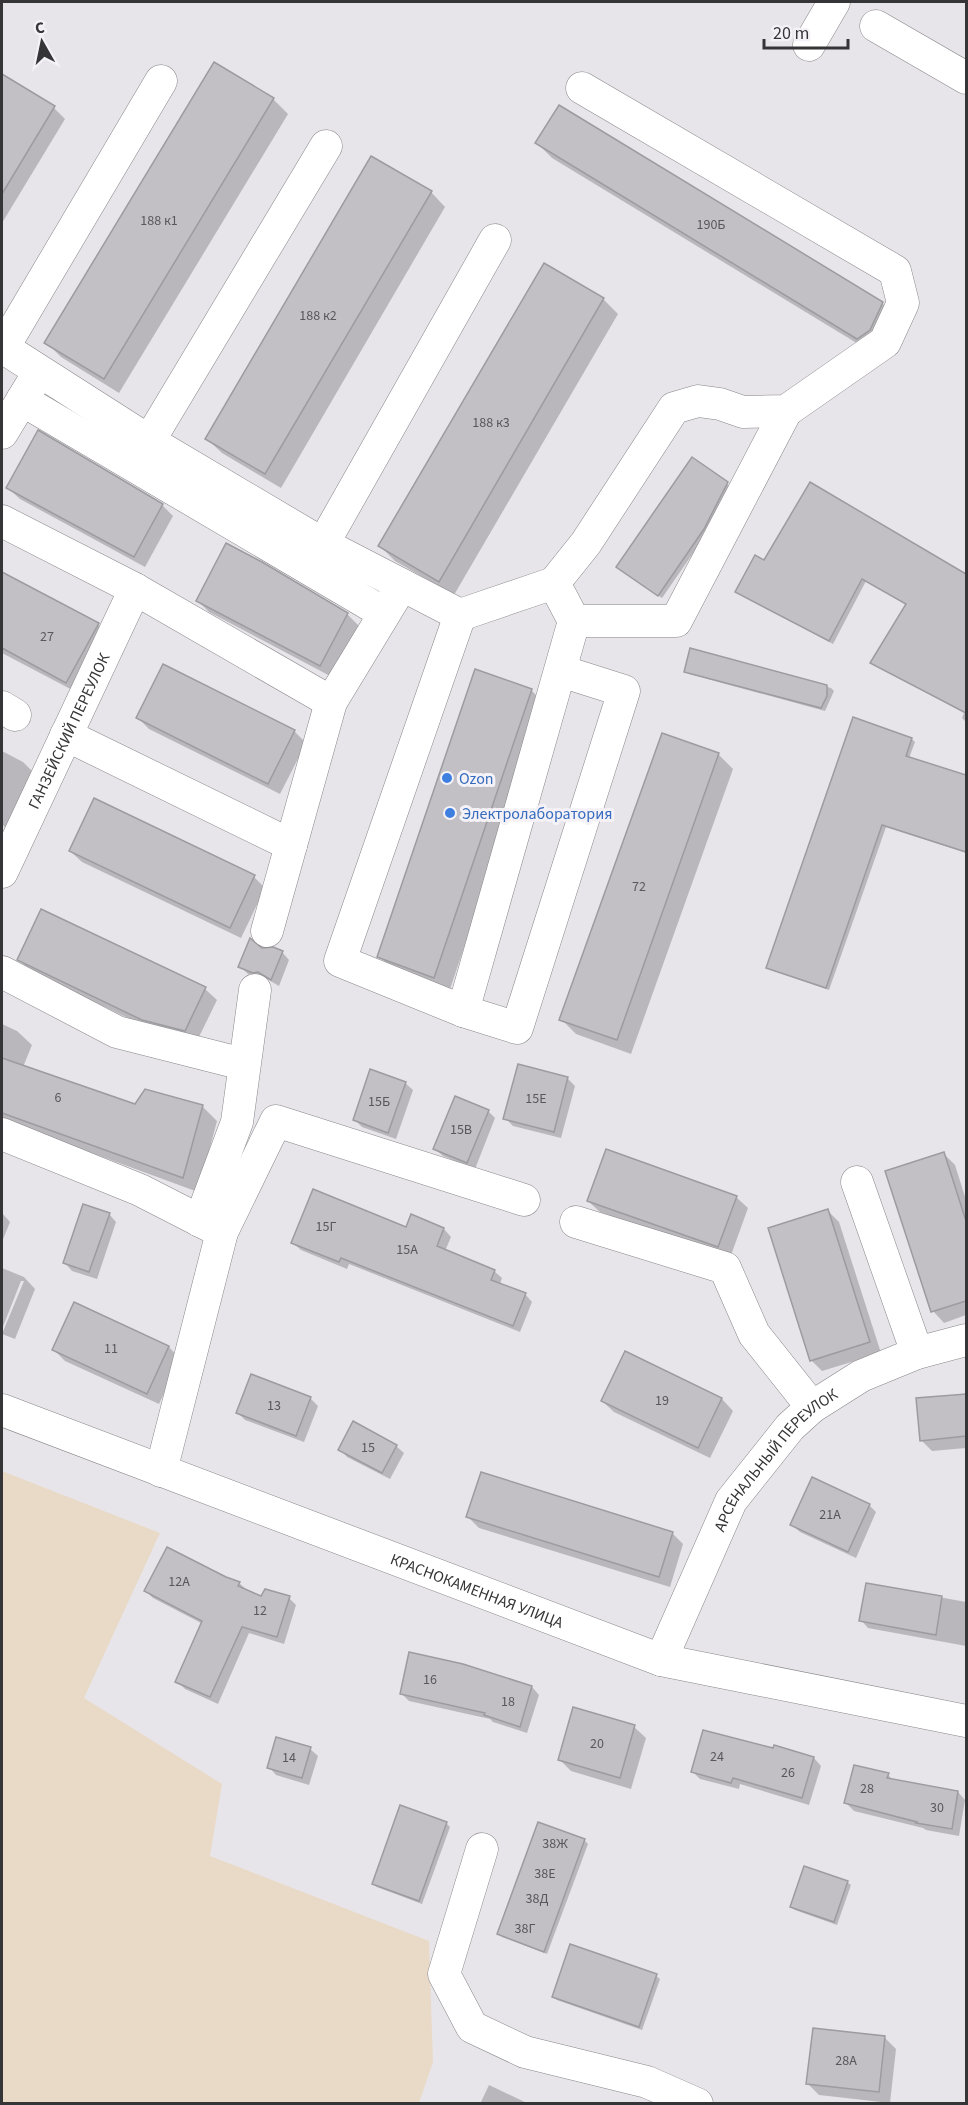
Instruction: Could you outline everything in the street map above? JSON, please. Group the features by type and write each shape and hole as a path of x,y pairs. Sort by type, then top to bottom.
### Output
{"street":[{"path":"808,45 834,2"},
{"path":"876,26 966,78"},
{"path":"161,81 2,347 149,441 323,544 460,615 555,583 586,543 674,408 698,401 720,404 742,412 786,411"},
{"path":"574,621 676,621 786,411 885,342 903,303 895,271 582,88"},
{"path":"149,441 326,146"},
{"path":"323,544 495,240"},
{"path":"2,433 39,371"},
{"path":"22,400 384,613"},
{"path":"2,521 135,589 331,702"},
{"path":"464,1011 574,621 555,583"},
{"path":"267,931 331,702 402,585"},
{"name":"ГАНЗЕЙСКИЙ ПЕРЕУЛОК","path":"2,872 135,589"},
{"path":"460,615 340,961 464,1011 517,1028 624,691 561,671"},
{"path":"66,735 291,845"},
{"path":"2,972 117,1032 243,1064"},
{"path":"161,1471 211,1227 237,1122 243,1064 255,990"},
{"path":"211,1227 276,1121 525,1200"},
{"path":"2,1134 140,1190 211,1227"},
{"path":"857,1182 917,1353"},
{"path":"576,1222 725,1269 754,1334 812,1407"},
{"name":"АРСЕНАЛЬНЫЙ ПЕРЕУЛОК","path":"661,1660 731,1501 790,1427 812,1407 861,1376 917,1353 966,1340"},
{"name":"КРАСНОКАМЕННАЯ УЛИЦА","path":"2,1410 661,1660 966,1721"},
{"path":"482,1849 444,1974 471,2027 525,2052 647,2082 697,2103"}],"shaded area":[{"path":"2,1471 160,1533 84,1698 222,1784 210,1856 429,1941 433,2062 419,2103 2,2103"}],"building":[{"path":"214,62 274,98 104,379 44,343"},
{"path":"2,74 55,106 2,194"},
{"path":"559,105 883,302 870,330 857,339 535,143"},
{"path":"371,156 432,191 265,474 205,439"},
{"path":"544,263 604,298 439,582 378,546"},
{"path":"38,430 163,504 134,557 6,488"},
{"path":"692,457 728,482 704,529 658,596 616,567"},
{"path":"810,482 966,574 966,713 870,663 906,604 862,579 829,641 735,592 755,555 764,560"},
{"path":"226,543 348,613 320,666 196,601"},
{"path":"2,572 99,623 66,683 2,648"},
{"path":"690,648 827,685 827,696 821,708 684,672"},
{"path":"163,664 295,730 268,784 136,718"},
{"path":"475,669 532,689 434,978 377,957"},
{"path":"853,717 912,738 906,756 966,775 966,852 882,825 826,988 766,968"},
{"path":"662,733 719,753 617,1040 559,1020"},
{"path":"94,798 255,875 230,928 69,851"},
{"path":"41,909 206,987 185,1031 142,1020 17,960"},
{"path":"250,938 262,948 273,947 283,951 271,980 258,972 253,973 238,967"},
{"path":"2,1058 135,1104 145,1089 203,1105 183,1178 2,1113"},
{"path":"518,1064 568,1077 554,1132 503,1119"},
{"path":"370,1069 406,1082 388,1133 353,1120"},
{"path":"455,1096 489,1110 467,1163 433,1149"},
{"path":"606,1149 737,1196 718,1247 587,1201"},
{"path":"944,1152 966,1221 966,1301 931,1312 885,1171"},
{"path":"313,1189 406,1227 411,1214 444,1228 437,1246 495,1270 491,1280 526,1293 513,1326 341,1258 339,1262 291,1243"},
{"path":"83,1204 110,1213 89,1272 63,1263"},
{"path":"828,1209 870,1342 810,1361 768,1228"},
{"path":"74,1302 169,1346 147,1394 52,1350"},
{"path":"625,1351 722,1398 698,1448 601,1401"},
{"path":"251,1374 311,1397 296,1436 236,1413"},
{"path":"966,1394 966,1436 920,1441 916,1398"},
{"path":"353,1421 397,1445 382,1473 338,1450"},
{"path":"481,1472 673,1532 659,1577 466,1517"},
{"path":"812,1477 870,1504 848,1552 790,1525"},
{"path":"167,1547 240,1582 238,1586 261,1596 265,1589 290,1596 277,1637 242,1627 210,1697 175,1682 202,1621 144,1591"},
{"path":"866,1583 942,1596 936,1635 859,1621"},
{"path":"409,1652 463,1664 532,1686 520,1727 484,1715 485,1713 400,1694"},
{"path":"573,1707 635,1725 620,1778 558,1760"},
{"path":"703,1730 773,1748 774,1745 814,1757 802,1798 733,1778 731,1783 691,1772"},
{"path":"276,1737 311,1747 302,1778 267,1768"},
{"path":"854,1765 889,1773 887,1778 958,1791 952,1829 916,1823 844,1803"},
{"path":"400,1805 447,1822 419,1901 372,1884"},
{"path":"538,1822 585,1839 544,1952 497,1934"},
{"path":"804,1866 848,1881 834,1922 790,1907"},
{"path":"570,1944 657,1974 639,2027 552,1997"},
{"path":"813,2028 885,2036 879,2092 806,2084"}],"place":[{"name":"Ozon","path":"447,778"},
{"name":"Электролаборатория","path":"450,813"}]}
